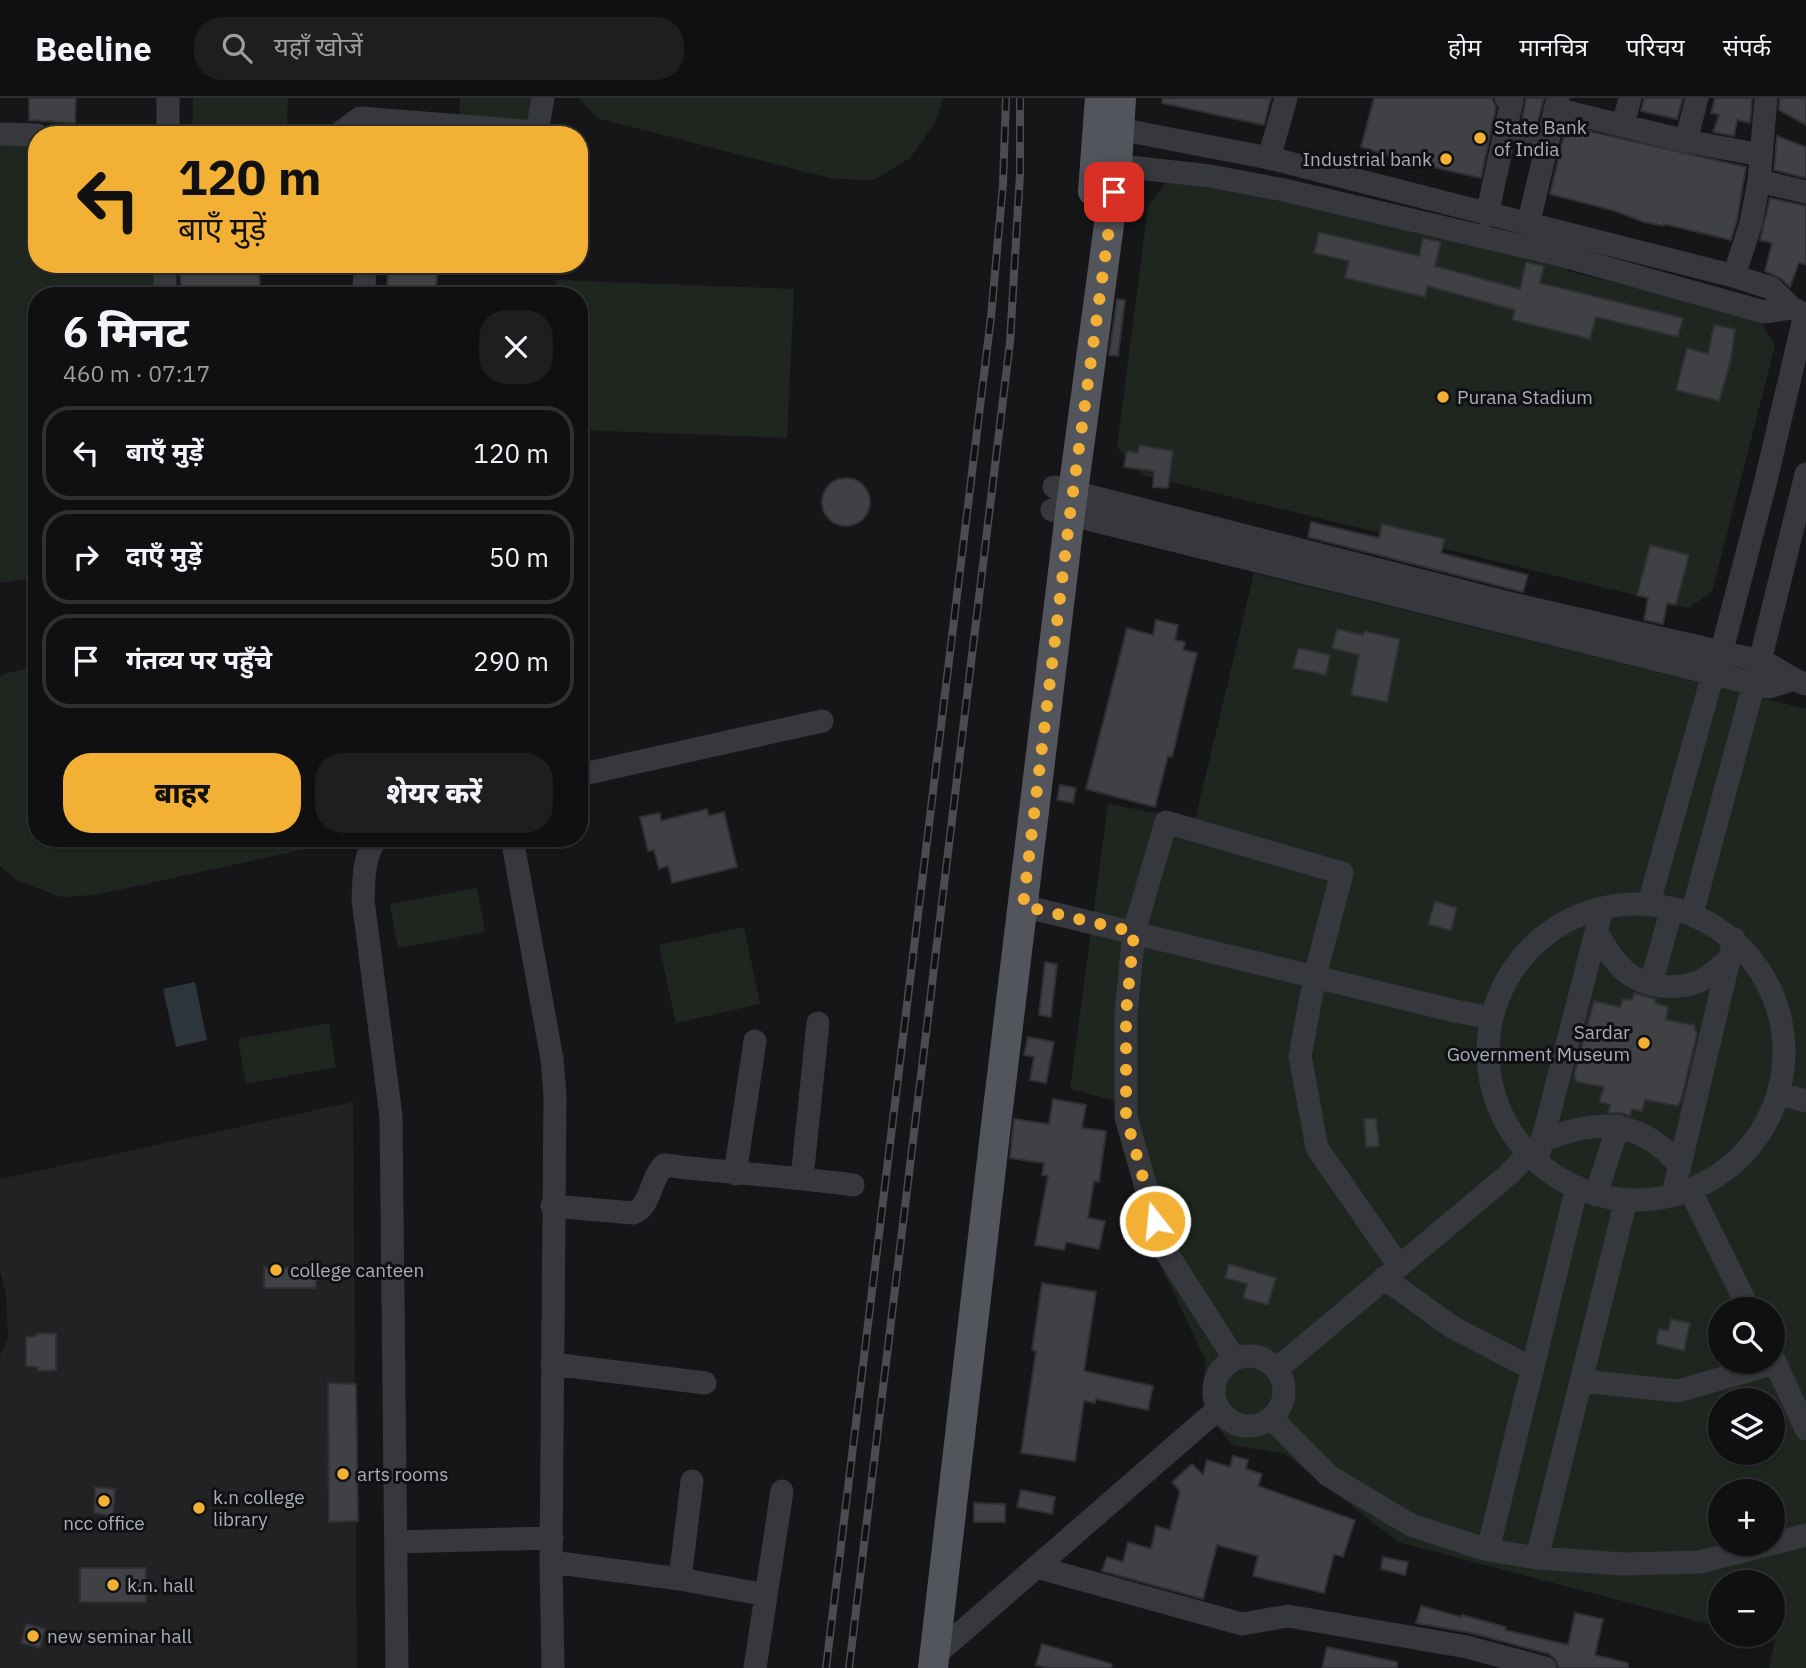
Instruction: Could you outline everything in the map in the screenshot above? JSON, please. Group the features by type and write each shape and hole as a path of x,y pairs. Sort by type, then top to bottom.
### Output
{"main road":[{"path":"928,1664 927,1546 1107,164 1107,118 1121,98"},
{"path":"928,1664 1023,906 1062,501"}],"street":[{"path":"168,98 169,126"},
{"path":"538,126 543,98"},
{"path":"1269,158 1286,98"},
{"path":"1487,215 1512,100 1506,98"},
{"path":"1623,126 1630,98"},
{"path":"1686,141 1697,98"},
{"path":"1734,276 1751,223 1759,181 1766,98"},
{"path":"1528,225 1557,104 1623,126 1761,155"},
{"path":"1107,118 1734,276 1771,288 1801,312"},
{"path":"1505,132 1548,141"},
{"path":"0,134 28,135"},
{"path":"1107,164 1210,176 1284,190 1560,255 1764,312 1801,312"},
{"path":"1759,181 1806,192"},
{"path":"1648,903 1717,664 1766,480 1801,312"},
{"path":"1651,984 1682,911 1754,684 1804,483 1766,480"},
{"path":"1062,501 1500,601 1717,664 1754,684 1769,687 1798,682"},
{"path":"1717,664 1760,662 1775,666 1798,682"},
{"path":"588,773 822,721"},
{"path":"1234,1358 1163,1247 1126,1117 1126,1013 1134,932 1166,822 1342,873 1315,976 1300,1056 1317,1148 1391,1272 1452,1327 1533,1370"},
{"path":"370,847 364,868 363,900 391,1116 397,1668"},
{"path":"514,847 552,1059 555,1095 552,1206 553,1668"},
{"path":"1648,903 1682,911 1766,979 1778,1007 1784,1036 1784,1066 1778,1094 1761,1132 1722,1173 1682,1192 1653,1200 1626,1200 1586,1191 1560,1180 1536,1152 1508,1128 1494,1095 1488,1068 1493,1012 1509,975 1535,943 1567,920 1585,911 1602,909 1648,903"},
{"path":"1023,906 1493,1018"},
{"path":"1536,1152 1602,909"},
{"path":"1596,932 1624,971 1651,984 1666,987 1693,983 1707,977 1731,949"},
{"path":"1731,949 1680,1166 1682,1192 1742,1297"},
{"path":"802,1178 818,1023"},
{"path":"735,1174 755,1041"},
{"path":"1778,1094 1806,1101"},
{"path":"1277,1369 1555,1136 1582,1129 1619,1126 1649,1138 1664,1148 1680,1166"},
{"path":"1488,1550 1533,1370 1586,1191 1619,1126"},
{"path":"552,1206 639,1212 645,1204 656,1172 664,1165 853,1185"},
{"path":"1537,1558 1626,1200"},
{"path":"1245,1355 1267,1360 1277,1369 1283,1380 1281,1406 1271,1418 1259,1425 1241,1426 1228,1420 1218,1409 1213,1392 1216,1376 1223,1366 1234,1358 1245,1355"},
{"path":"552,1364 705,1383"},
{"path":"1581,1381 1678,1391 1731,1374"},
{"path":"1780,1374 1806,1429"},
{"path":"928,1664 1218,1409"},
{"path":"1271,1418 1329,1476 1411,1525 1488,1550 1537,1558 1624,1564 1699,1562 1806,1535"},
{"path":"680,1579 692,1481"},
{"path":"755,1668 782,1492"},
{"path":"396,1542 552,1538"},
{"path":"551,1562 680,1579 766,1595"},
{"path":"1036,1567 1242,1624 1288,1616 1467,1647 1545,1668"}],"shaded area":[{"path":"193,98 288,98 287,126 192,126"},
{"path":"460,98 537,98 535,123 459,117"},
{"path":"578,98 943,98 935,123 910,158 874,180 833,179 597,118"},
{"path":"0,138 28,139 28,273 165,273 165,287 28,287 28,578 0,583"},
{"name":"Purana Stadium","path":"1172,174 1571,252 1567,271 1759,318 1775,346 1712,592 1688,608 1142,475 1117,447 1148,207"},
{"path":"556,280 794,289 787,438 588,430 588,287 556,287"},
{"path":"1254,573 1806,709 1806,1668 1769,1668 1774,1647 1785,1647 1785,1570 1708,1570 1708,1624 1398,1542 1285,1454 1232,1445 1204,1410 1205,1359 1147,1237 1123,1103 1070,1089 1108,804 1195,820"},
{"path":"28,668 28,847 315,847 95,895 61,897 16,880 0,866 0,678 4,674"},
{"path":"477,888 485,932 398,948 390,904"},
{"path":"744,927 760,1004 676,1023 659,945"},
{"path":"195,982 207,1040 176,1047 163,989"},
{"path":"329,1023 336,1067 246,1084 238,1039"},
{"path":"353,1102 357,1668 0,1668 0,1355 8,1339 6,1293 0,1271 0,1179"}],"building":[{"path":"29,98 76,98 75,123 29,120"},
{"path":"1163,98 1271,98 1264,125 1162,103"},
{"path":"1374,98 1492,98 1496,108 1481,178 1410,162 1361,147"},
{"path":"1526,98 1544,98 1537,124 1522,121"},
{"path":"1644,98 1683,98 1677,119 1641,111"},
{"path":"1715,98 1752,98 1750,123 1737,120 1734,136 1713,132 1719,115 1711,113"},
{"path":"1780,98 1806,98 1806,125 1779,110"},
{"path":"1566,126 1746,167 1731,240 1644,222 1615,211 1550,194"},
{"path":"1777,136 1806,147 1806,178 1774,170"},
{"path":"1770,198 1806,206 1806,265 1799,262 1790,287 1780,278 1765,271 1772,243 1760,240"},
{"path":"1319,232 1419,256 1423,238 1441,242 1435,266 1520,289 1526,262 1544,266 1540,283 1683,318 1678,337 1596,317 1590,339 1512,320 1515,310 1427,286 1425,297 1345,278 1349,261 1314,253"},
{"path":"180,273 259,273 260,287 181,287"},
{"path":"388,273 437,273 436,287 387,287"},
{"path":"1117,299 1125,300 1118,356 1109,355"},
{"path":"1714,325 1735,329 1731,360 1719,401 1676,390 1687,348 1708,354"},
{"path":"1139,445 1173,451 1168,488 1153,487 1154,471 1124,467 1127,451 1138,453"},
{"path":"846,478 863,485 870,502 863,519 846,526 829,519 822,502 829,485"},
{"path":"1311,522 1379,538 1382,524 1445,539 1441,553 1528,575 1523,592 1308,537"},
{"path":"1650,545 1689,555 1676,605 1667,603 1663,624 1644,620 1648,598 1637,595"},
{"path":"1156,620 1178,625 1175,640 1185,642 1183,650 1197,653 1172,757 1168,756 1155,807 1086,789 1127,628 1153,635"},
{"path":"1337,629 1363,635 1364,631 1400,639 1387,702 1351,695 1359,655 1332,648"},
{"path":"1298,648 1330,655 1326,675 1293,668"},
{"path":"1060,785 1076,788 1073,803 1057,800"},
{"path":"707,809 709,816 724,812 737,867 672,883 668,866 659,869 654,850 648,851 640,817 660,813 661,821"},
{"path":"1435,901 1457,908 1451,931 1428,924"},
{"path":"1045,962 1057,964 1051,1017 1039,1015"},
{"path":"1634,993 1656,999 1655,1003 1668,1007 1666,1020 1694,1025 1697,1034 1681,1101 1677,1106 1645,1100 1642,1111 1632,1109 1630,1116 1608,1113 1610,1105 1599,1102 1604,1087 1577,1082 1574,1075 1594,1001 1620,1007 1623,999 1632,1000"},
{"path":"1028,1037 1054,1042 1046,1083 1030,1080 1034,1057 1024,1055"},
{"path":"1053,1099 1086,1105 1082,1128 1106,1131 1099,1182 1094,1181 1088,1218 1105,1221 1099,1249 1066,1242 1064,1250 1035,1245 1048,1176 1042,1175 1044,1163 1010,1158 1014,1119 1049,1124"},
{"path":"1376,1118 1379,1146 1366,1147 1364,1119"},
{"path":"1229,1264 1276,1278 1268,1305 1243,1298 1247,1284 1225,1278"},
{"path":"264,1267 316,1268 316,1288 264,1288"},
{"path":"1042,1283 1096,1292 1084,1371 1153,1386 1148,1410 1096,1399 1095,1403 1084,1401 1075,1461 1021,1453 1036,1351 1032,1350"},
{"path":"1671,1319 1690,1323 1684,1351 1656,1344 1659,1329 1668,1331"},
{"path":"37,1333 56,1334 56,1370 37,1371 38,1367 26,1366 26,1337 37,1336"},
{"name":"arts rooms","path":"328,1383 356,1384 358,1521 329,1522"},
{"path":"1233,1456 1248,1460 1246,1469 1262,1474 1258,1486 1355,1520 1343,1557 1334,1554 1324,1593 1253,1576 1258,1556 1217,1545 1203,1599 1102,1571 1107,1557 1123,1562 1128,1542 1151,1549 1156,1526 1170,1530 1180,1491 1172,1482 1192,1464 1203,1475 1207,1460 1230,1467"},
{"name":"ncc office","path":"95,1487 115,1489 113,1516 94,1513"},
{"path":"1021,1490 1055,1497 1052,1514 1017,1507"},
{"path":"974,1503 1005,1504 1005,1522 974,1522"},
{"path":"1383,1557 1408,1562 1405,1575 1381,1569"},
{"name":"k.n. hall","path":"80,1568 146,1568 146,1602 80,1602"},
{"path":"1421,1606 1568,1645 1575,1613 1603,1619 1595,1655 1628,1663 1628,1668 1559,1668 1549,1654 1471,1633 1416,1623"},
{"name":"new seminar hall","path":"26,1624 45,1629 40,1648 21,1643"},
{"path":"1042,1644 1112,1664 1111,1668 1048,1668 1036,1665"},
{"path":"1327,1647 1397,1662 1397,1668 1322,1668"}],"railway":[{"path":"826,1668 991,317 1003,184 1006,98"},
{"path":"849,1668 1010,342 1020,174 1020,98"}],"place":[{"name":"State Bank of India","path":"1480,138"},
{"name":"Industrial bank","path":"1446,159"},
{"name":"Purana Stadium","path":"1443,397"},
{"name":"Sardar Government Museum","path":"1644,1043"},
{"name":"college canteen","path":"276,1270"},
{"name":"arts rooms","path":"343,1474"},
{"name":"ncc office","path":"104,1501"},
{"name":"k.n college library","path":"199,1508"},
{"name":"k.n. hall","path":"113,1585"},
{"name":"new seminar hall","path":"33,1636"}],"route":[{"path":"1114,192 1070,514 1023,906 1134,932 1126,1013 1126,1117 1155,1221"}]}
